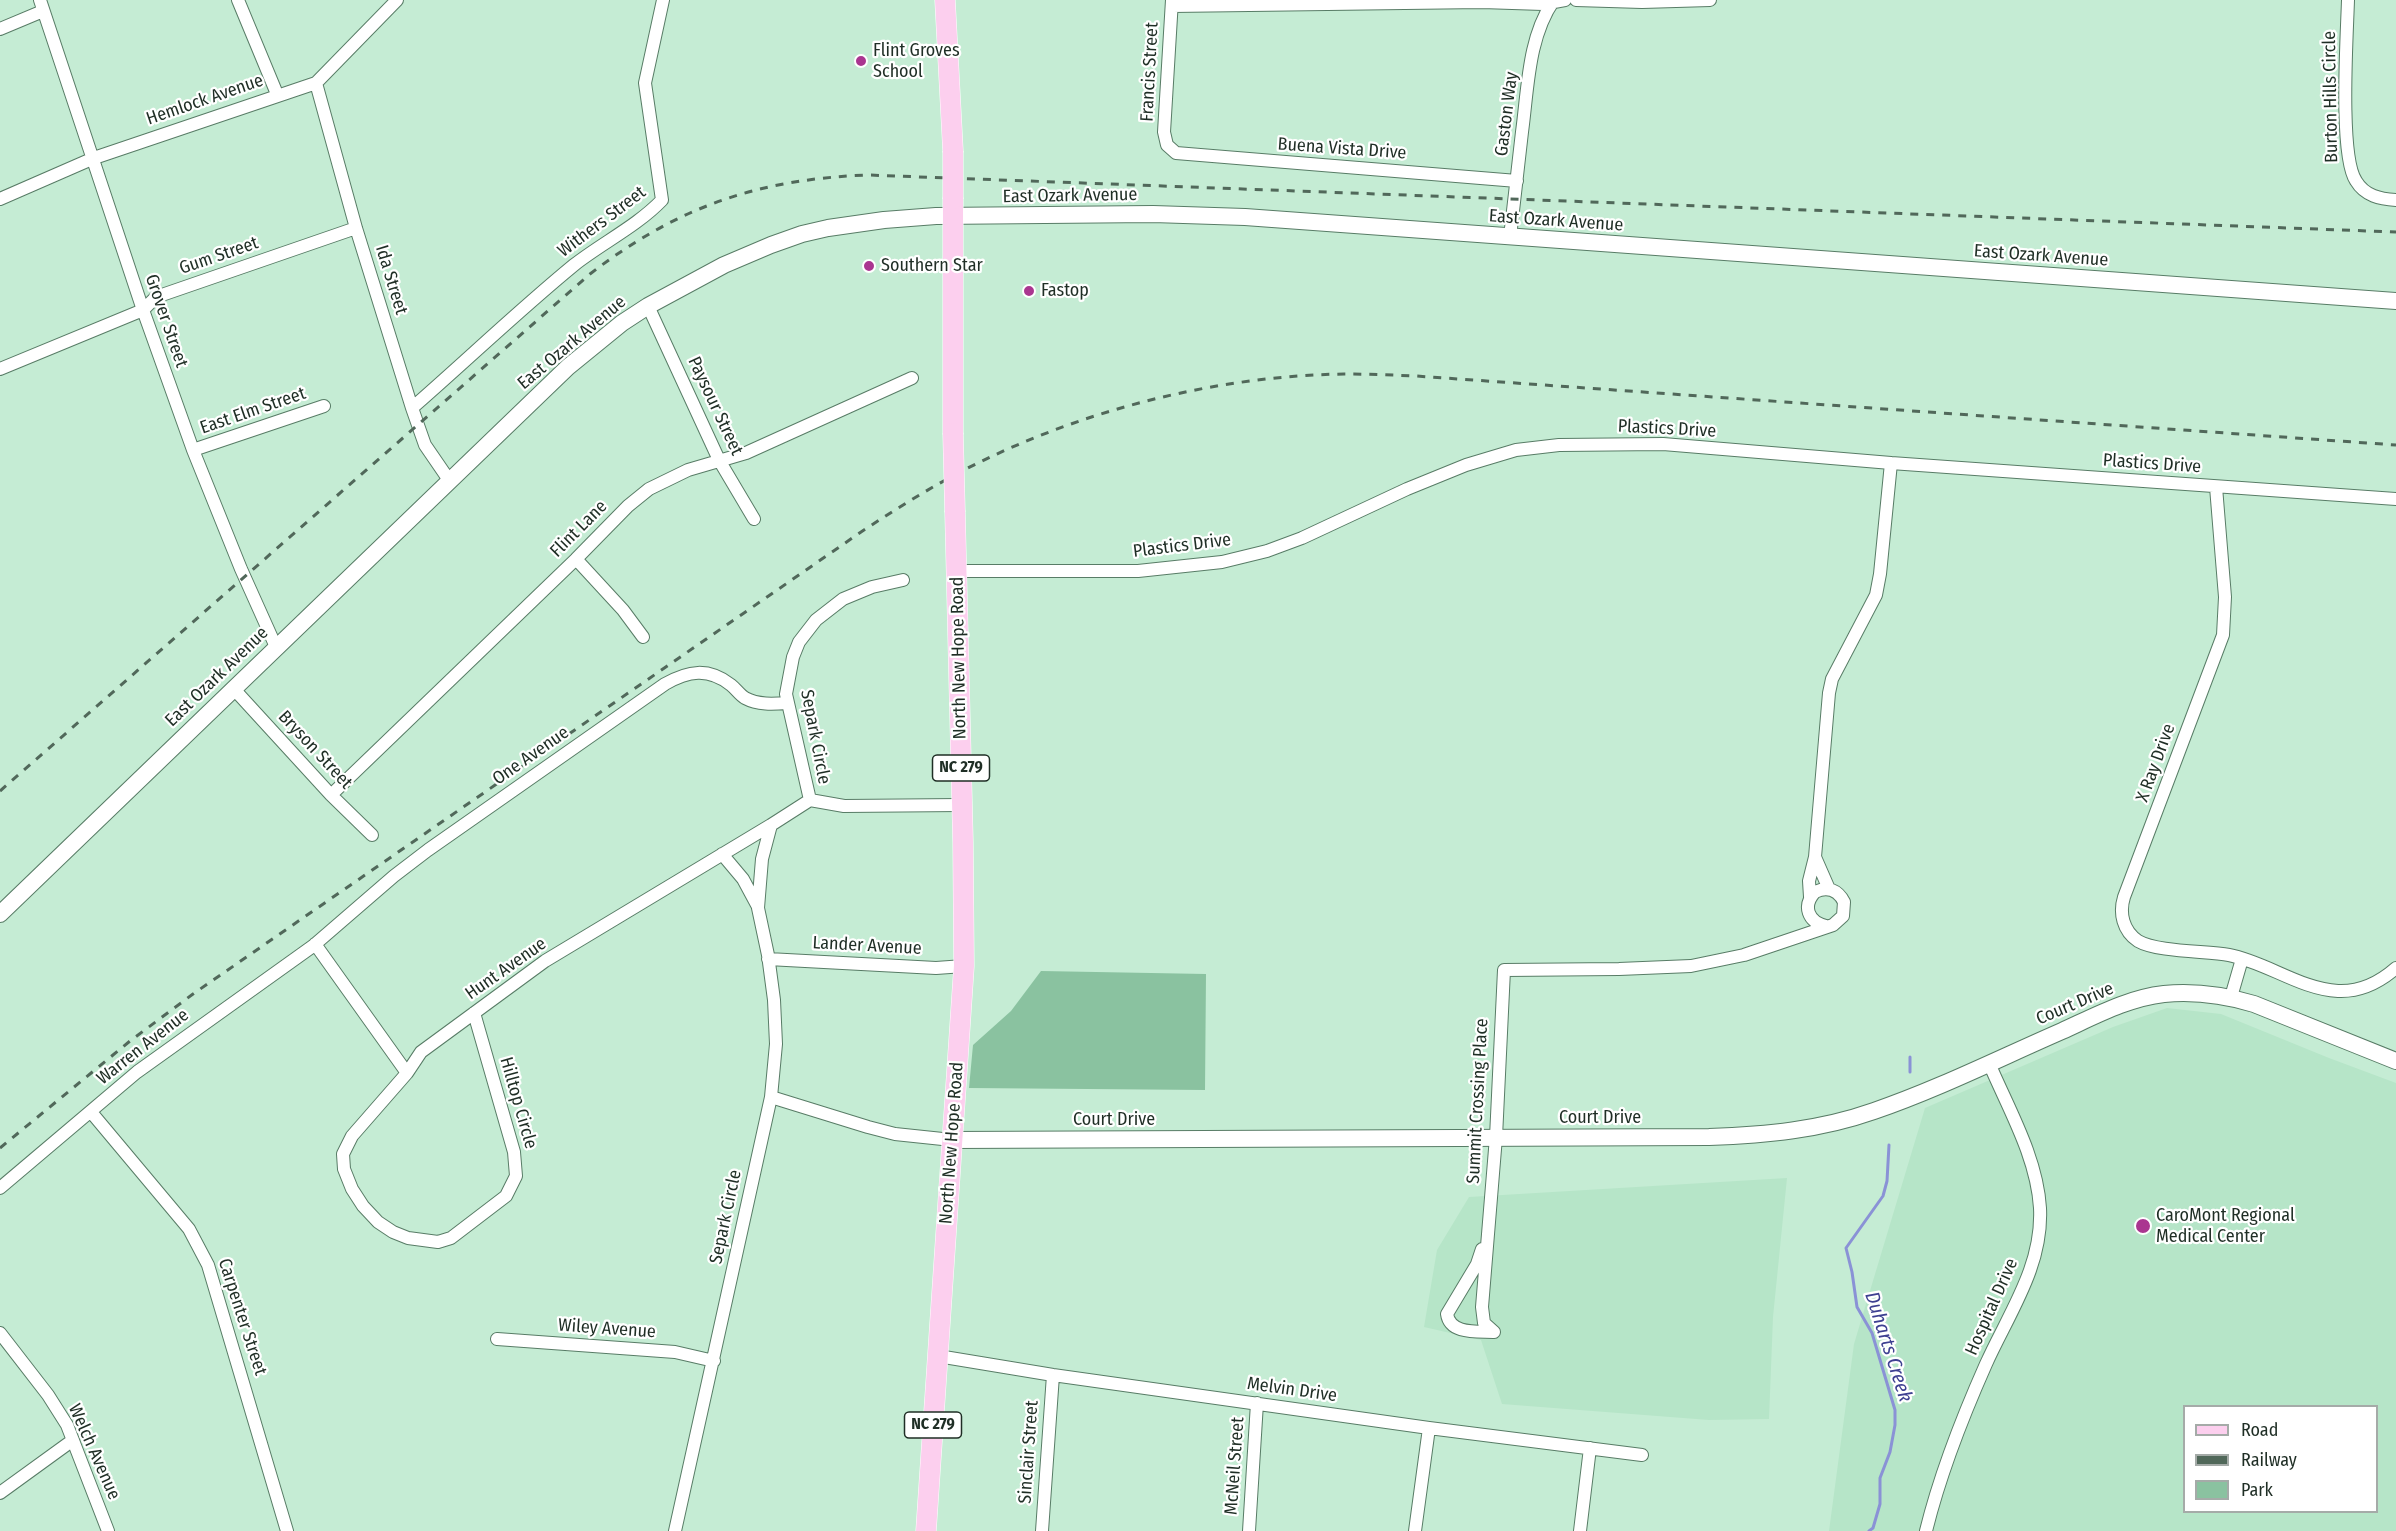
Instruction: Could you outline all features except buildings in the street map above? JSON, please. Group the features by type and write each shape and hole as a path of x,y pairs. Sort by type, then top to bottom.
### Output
{"main road":[{"name":"North New Hope Road","path":"926,1531 964,966 953,433 953,151 945,0"},
{"name":"East Ozark Avenue","path":"0,914 568,367 622,323 648,306 724,265 802,234 953,207 1213,216 2396,301"},
{"name":"Court Drive","path":"952,1140 1709,1137 1798,1131 1874,1111 2133,1001 2162,994 2186,993 2231,997 2396,1061"}],"street":[{"path":"238,0 277,94"},
{"name":"Hemlock Avenue","path":"0,199 93,158 277,94 316,83 397,0"},
{"name":"Withers Street","path":"412,408 547,287 596,247 650,212 662,200 645,83 663,0"},
{"path":"1172,3 1482,1 1543,4 1554,0 1565,0"},
{"name":"Gaston Way","path":"1510,237 1528,85 1536,38 1541,22 1554,0"},
{"path":"1576,0 1704,1"},
{"name":"Burton Hills Circle","path":"2348,0 2346,124 2351,172 2357,184 2365,191 2374,196 2396,201"},
{"name":"Francis Street","path":"1167,145 1164,132 1172,3"},
{"path":"0,29 42,5"},
{"name":"Grover Street","path":"42,5 143,310 193,450 241,569 276,647"},
{"name":"Ida Street","path":"316,83 356,228 424,445 449,480"},
{"name":"Buena Vista Drive","path":"1167,145 1182,155 1517,181"},
{"name":"Gum Street","path":"0,369 143,310 156,297 356,228"},
{"name":"Paysour Street","path":"648,306 719,460 754,519"},
{"name":"Flint Lane","path":"331,795 628,506 649,489 688,470 746,453 912,378"},
{"name":"East Elm Street","path":"193,450 324,406"},
{"name":"Plastics Drive","path":"957,571 1138,571 1222,562 1267,551 1302,538 1407,489 1466,465 1499,455 1559,445 1663,444 1891,463 2396,499"},
{"path":"1795,937 1808,913 1809,881 1815,858 1829,693 1832,679 1876,595 1891,463"},
{"name":"X Ray Drive","path":"2217,487 2225,597 2223,635 2124,897 2121,909 2126,928 2140,942 2148,945 2232,955 2319,988 2338,991 2369,986 2396,968"},
{"path":"576,559 623,610 643,637"},
{"name":"Separk Circle","path":"675,1531 771,1096 776,1044 768,959 758,908 762,859 771,825 810,800 787,703 787,683 793,657 799,642 816,620 843,599 858,591 903,580"},
{"name":"One Avenue","path":"315,944 428,850 680,676 703,672 717,676 744,698 769,704 787,703"},
{"name":"Bryson Street","path":"233,688 331,795 372,836"},
{"path":"810,800 844,806 962,805"},
{"name":"Hunt Avenue","path":"407,1073 421,1052 545,961 771,825"},
{"name":"Separk Circle","path":"722,854 743,879 758,908"},
{"path":"1795,937 1839,921 1845,909 1841,896 1829,889 1815,858"},
{"path":"1810,897 1815,892 1829,889"},
{"path":"1808,913 1812,920 1826,926"},
{"name":"Summit Crossing Place","path":"1486,1234 1477,1264 1447,1314 1448,1320 1457,1329 1494,1332 1484,1323 1482,1307 1486,1234 1496,1137 1504,970 1691,966 1744,955 1795,937"},
{"path":"315,944 407,1073"},
{"name":"Warren Avenue","path":"0,1188 171,1046 315,944"},
{"name":"Lander Avenue","path":"768,959 936,968 964,966"},
{"path":"2231,997 2242,959"},
{"name":"Hilltop Circle","path":"407,1073 352,1136 343,1154 344,1169 357,1197 378,1222 408,1238 438,1242 451,1238 506,1196 516,1176 514,1152 474,1013"},
{"name":"Hospital Drive","path":"1926,1531 1941,1479 1968,1407 2024,1287 2037,1249 2040,1230 2038,1190 2032,1166 1989,1063"},
{"name":"Court Drive","path":"771,1096 895,1134 952,1140"},
{"name":"Carpenter Street","path":"91,1112 189,1229 208,1266 286,1531"},
{"name":"Welch Avenue","path":"0,1333 48,1395 66,1425 108,1531"},
{"name":"Wiley Avenue","path":"497,1339 675,1352 714,1360"},
{"name":"Melvin Drive","path":"938,1356 1053,1375 1429,1428 1642,1455"},
{"name":"Sinclair Street","path":"1042,1531 1053,1375"},
{"name":"McNeil Street","path":"1249,1531 1257,1403"},
{"path":"1415,1531 1429,1428"},
{"path":"0,1493 73,1440"},
{"path":"1580,1531 1590,1448"}],"shaded area":[{"name":"CaroMont Regional Medical Center","path":"2167,1008 2221,1014 2396,1083 2396,1531 1829,1531 1854,1344 1925,1108 2113,1027"},
{"path":"1787,1178 1773,1317 1769,1419 1709,1420 1502,1404 1481,1340 1424,1327 1437,1250 1469,1197"}],"green space":[{"path":"1041,971 1206,974 1205,1090 969,1088 973,1045 1011,1011"}],"waterway":[{"name":"Duharts Creek","path":"1910,1057 1910,1072"},
{"name":"Duharts Creek","path":"1869,1531 1873,1528 1880,1504 1880,1478 1890,1452 1895,1410 1872,1333 1857,1307 1846,1248 1883,1196 1887,1181 1889,1145"}],"railway":[{"path":"0,791 590,274 622,251 687,214 755,190 790,183 868,175 2396,232"},
{"path":"0,1148 130,1041 193,994 861,532 918,496 978,463 1021,443 1110,411 1156,399 1250,381 1297,376 1371,374 2396,445"}],"place":[{"name":"Flint Groves School","path":"861,61"},
{"name":"Southern Star","path":"869,266"},
{"name":"Fastop","path":"1029,291"},
{"name":"CaroMont Regional Medical Center","path":"2143,1226"}]}
